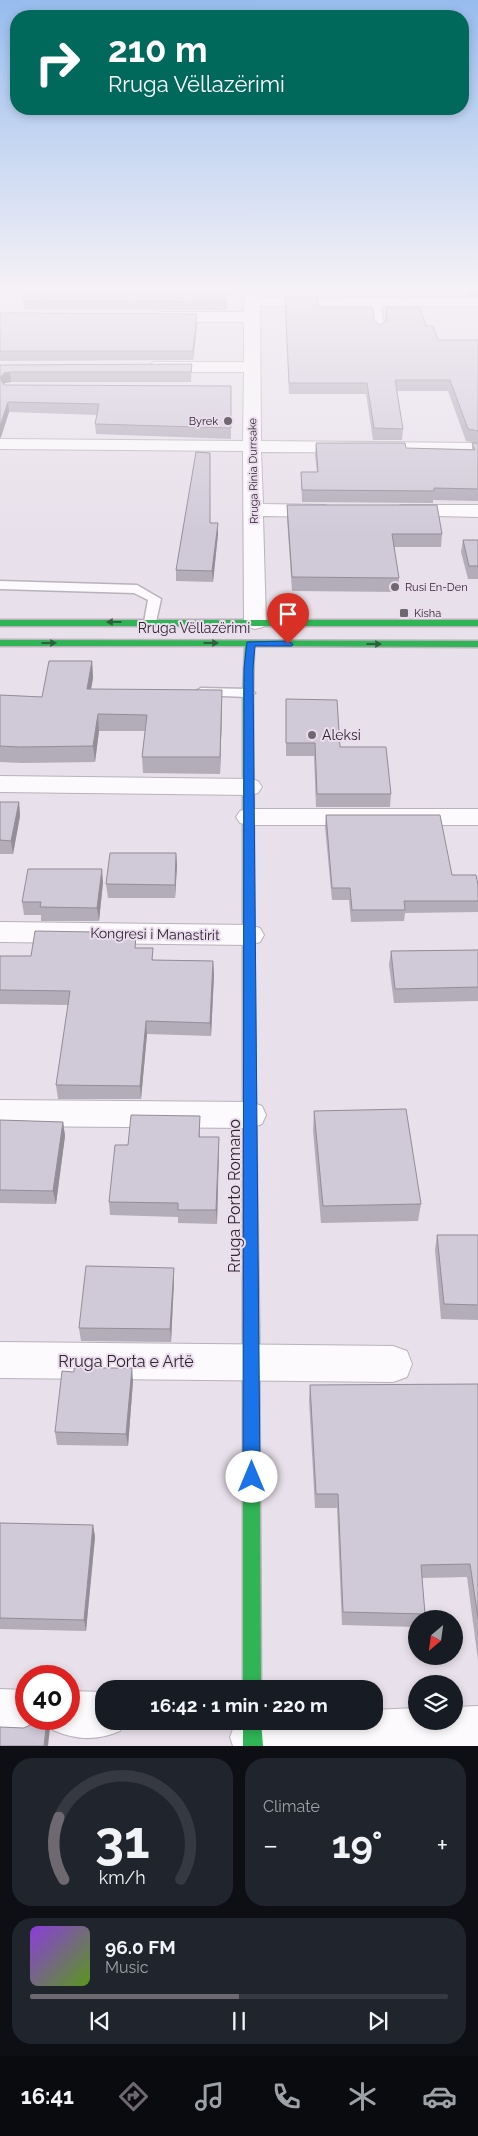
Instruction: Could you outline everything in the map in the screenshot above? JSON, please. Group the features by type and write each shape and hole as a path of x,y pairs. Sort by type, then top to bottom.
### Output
{"main road":[{"name":"Rruga Vëllazërimi","path":"0,623 478,623"},
{"name":"Rruga Vëllazërimi","path":"0,642 478,644"},
{"name":"Rruga Porto Romano","path":"250,644 248,692 252,1680"}],"street":[{"name":"Rruga Rinia Durrsake","path":"252,371 255,622"},
{"path":"233,389 252,389"},
{"path":"0,444 478,448"},
{"path":"254,510 341,511"},
{"path":"380,511 478,511"},
{"path":"0,784 249,787"},
{"path":"249,817 478,817"},
{"name":"Kongresi i Manastirit","path":"0,932 250,936"},
{"path":"0,1113 250,1115"},
{"name":"Rruga Porta e Artë","path":"0,1360 252,1361 393,1364"},
{"path":"0,1712 15,1713"},
{"path":"80,1714 95,1715"},
{"path":"253,1735 478,1729"}],"lane":[{"path":"0,584 137,589 155,599 150,622"},
{"path":"191,692 248,692"}],"building":[{"path":"0,371 191,371 10,372 4,373 0,378"},
{"path":"288,371 478,371 478,431 468,429 450,380 395,380 403,429 374,428 367,383 289,383"},
{"path":"0,378 4,385 231,386 231,428 95,424 99,404 8,402 0,426"},
{"path":"316,443 405,443 406,448 475,450 472,443 478,443 478,489 434,488 434,491 302,490 301,472 318,472"},
{"path":"196,452 210,453 210,523 218,523 212,571 176,570"},
{"path":"287,505 437,505 442,534 392,534 399,578 292,577"},
{"path":"463,540 478,540 478,566 469,566"},
{"path":"49,661 92,661 87,689 222,690 220,757 142,757 147,715 98,714 93,746 0,746 0,695 42,697"},
{"path":"286,699 337,700 340,747 386,747 391,794 317,794 315,743 286,743"},
{"path":"0,802 19,802 11,841 0,840"},
{"path":"326,815 440,815 452,875 476,875 478,901 404,901 405,910 352,910 350,888 332,888"},
{"path":"110,853 176,853 175,885 106,884"},
{"path":"28,869 102,869 97,908 40,907 41,902 22,902"},
{"path":"35,931 95,932 94,935 136,936 135,948 153,948 152,960 213,961 210,1023 146,1021 140,1086 56,1085 70,991 0,990 0,956 31,956"},
{"path":"478,950 478,987 395,989 391,951"},
{"path":"406,1109 421,1204 323,1206 314,1111"},
{"path":"131,1115 200,1116 199,1137 219,1137 216,1210 178,1210 178,1203 109,1202 115,1145 128,1145"},
{"path":"0,1120 63,1122 53,1191 0,1190"},
{"path":"437,1235 478,1235 478,1305 444,1304"},
{"path":"86,1266 174,1268 170,1329 79,1328"},
{"path":"74,1368 132,1368 126,1434 55,1432 62,1371 74,1372"},
{"path":"478,1384 478,1618 470,1564 421,1565 425,1610 408,1610 408,1614 343,1612 338,1494 316,1494 310,1385"},
{"path":"0,1523 93,1525 84,1620 0,1618"},
{"path":"0,1727 15,1728 15,1730 46,1730 44,1746 0,1746"}],"traffic: fast":[{"path":"0,623 478,623"},
{"path":"0,643 478,644"},
{"path":"249,1040 248,693 250,643"},
{"path":"251,1326 252,1680"},
{"path":"252,1730 253,1746"}],"traffic: jam":[{"path":"249,1040 251,1326"}],"place":[{"name":"Byrek","path":"228,421"},
{"name":"Rusi En-Den","path":"395,587"},
{"name":"Kisha","path":"404,613"},
{"name":"Aleksi","path":"312,735"}],"route":[{"path":"252,1477 248,668 250,644 288,644"}]}
